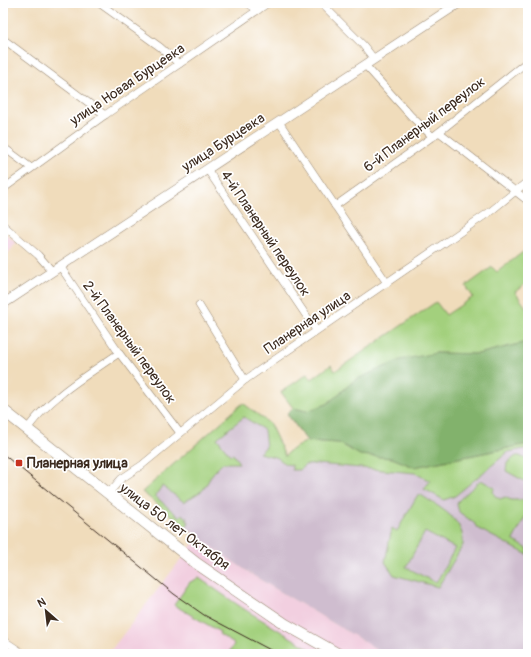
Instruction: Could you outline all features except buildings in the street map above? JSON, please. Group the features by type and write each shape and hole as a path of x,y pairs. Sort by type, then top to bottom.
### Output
{"main road":[{"name":"улица 50 лет Октября","path":"3,411 196,563 285,624 338,654"}],"street":[{"path":"99,3 160,47 180,64"},
{"path":"247,3 258,10"},
{"name":"улица Новая Бурцевка","path":"3,189 30,167 268,3"},
{"path":"321,3 363,45 374,59"},
{"name":"улица Бурцевка","path":"3,304 459,3"},
{"path":"3,39 105,115"},
{"name":"6-й Планерный переулок","path":"335,206 436,134 528,61"},
{"path":"365,65 411,116 528,200"},
{"path":"279,122 387,283"},
{"path":"3,147 30,167"},
{"name":"4-й Планерный переулок","path":"207,170 316,330"},
{"name":"Планерная улица","path":"108,494 121,479 245,380 491,211 528,181"},
{"name":"2-й Планерный переулок","path":"3,225 56,269 180,433"},
{"path":"198,305 245,380"},
{"path":"27,429 40,412 52,401 119,353"},
{"path":"3,640 24,654"}],"shaded area":[{"path":"3,232 16,243 3,260"},
{"path":"243,403 270,424 285,457 414,467 528,444 528,654 385,654 254,576 198,537 142,492"},
{"path":"198,537 254,576 385,654 108,654"}],"green space":[{"path":"523,252 528,256 528,282 515,292 528,310 528,340 523,343 478,354 436,353 355,380 327,404 307,411 293,408 281,392 307,374 312,379 331,365 335,371 436,302 446,315 473,297 466,286 492,267 497,272"},
{"path":"528,340 528,444 414,467 392,458 360,455 339,443 307,441 287,414 293,408 307,411 327,404 355,380 400,360 436,353 478,354 523,343"},
{"path":"243,403 270,424 285,456 289,451 307,441 339,443 360,455 392,458 414,467 528,444 528,448 508,452 455,496 444,500 424,489 430,481 415,473 317,464 305,465 299,470 292,470 292,465 285,464 278,458 259,453 266,447 264,430 244,417 217,438 230,455 233,454 239,463 223,463 213,473 203,490 184,502 162,486 155,496 179,517 182,514 187,518 186,520 189,522 186,527 142,492"},
{"path":"516,456 520,456 528,460 528,483 506,471 507,463"},
{"path":"481,480 495,488 493,491 495,496 500,499 505,497 511,500 525,500 527,496 528,497 528,512 513,540 528,549 528,555 477,528 474,523 459,512 457,504 459,500"},
{"path":"421,495 450,515 456,521 463,536 463,545 438,587 394,575 385,562 392,528 397,531 417,496","holes":["425,532 455,548 436,583 406,567"]},
{"path":"199,578 244,609 318,654 228,654 234,644 219,634 220,632 174,605 190,582"}],"tram line":[{"path":"3,454 174,594 204,615 278,654"}],"place":[{"name":"Планерная улица","path":"19,463"}]}
